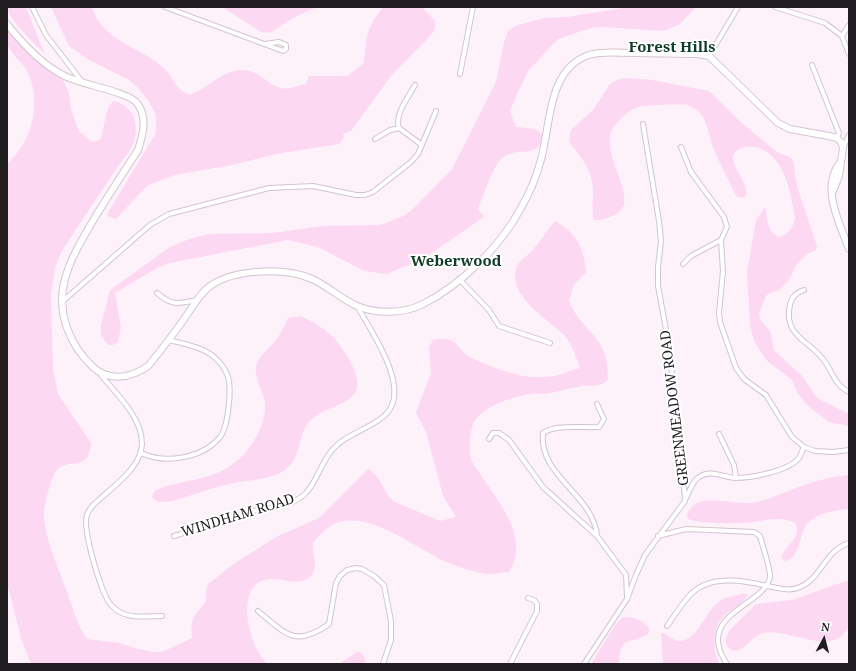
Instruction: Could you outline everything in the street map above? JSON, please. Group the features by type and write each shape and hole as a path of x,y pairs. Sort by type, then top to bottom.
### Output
{"street":[{"path":"32,7 46,35 85,84"},
{"path":"166,7 221,29 265,44"},
{"path":"460,74 473,7"},
{"path":"708,56 738,7"},
{"path":"775,7 825,23 842,36 849,54"},
{"path":"7,24 46,64 63,76 129,97 137,103 142,115 144,125 138,150 76,250 65,280 63,301 64,318 68,334 85,360 101,375 137,420 141,430 141,453 137,462 91,508 85,522 92,558 110,604 119,612 127,615 162,616"},
{"path":"842,36 849,25"},
{"path":"101,375 119,376 137,374 148,366 169,340 197,300 210,287 227,278 244,274 268,272 292,274 309,278 357,306 377,311 397,311 422,305 459,279 481,261 504,236 522,208 540,163 556,90 564,74 574,63 588,56 604,52 697,54 708,56 778,123 790,129 837,138 841,142 843,148"},
{"path":"812,65 837,128 839,134 837,138"},
{"path":"415,85 397,123 399,128 422,145"},
{"path":"63,301 150,225 169,214 202,204 276,187 313,186 356,195 373,192 411,162 418,154 436,111"},
{"name":"GREENMEADOW ROAD","path":"584,664 627,599 639,568 657,536 685,501 683,468 675,412 670,351 658,286 658,267 661,241 659,221 643,124"},
{"path":"375,139 390,130 399,128"},
{"path":"849,135 843,148 839,164 839,176 833,191 832,200 849,249"},
{"path":"681,147 691,172 724,217 727,227 721,240 723,271 719,302 720,322 736,368 744,379 766,395 775,407 782,423 792,437 804,447 821,451 849,450"},
{"path":"683,264 691,256 721,240"},
{"path":"459,279 488,310 499,326 550,343"},
{"path":"804,290 793,296 791,300 789,314 791,326 801,340 823,359 837,383 849,392"},
{"path":"157,293 168,303 182,304 197,300"},
{"name":"WINDHAM ROAD","path":"174,536 237,514 285,505 296,500 306,492 333,449 342,441 372,425 387,414 393,400 390,365 357,306"},
{"path":"141,453 151,458 166,460 185,456 214,443 221,436 226,422 229,385 228,378 223,368 214,357 193,346 169,340"},
{"path":"597,404 604,419 599,427 558,427 543,433 542,442 543,453 549,463 588,511 596,527 597,536"},
{"path":"489,439 493,433 499,433 509,440 543,487 597,536 626,575 627,599"},
{"path":"719,434 734,464 736,478"},
{"path":"685,501 698,477 704,474 714,474 736,478 753,477 790,466 799,458 804,447"},
{"path":"657,536 686,529 754,532 760,536 770,576 767,585 727,618 720,629 718,639 719,653 726,664"},
{"path":"667,626 692,593 706,584 729,580 747,581 792,590 802,587 812,580 829,555 837,548 849,543"},
{"path":"258,611 293,636 308,637 329,624 336,584 340,576 347,570 362,569 374,576 384,585 388,604 391,640 382,664"},
{"path":"510,664 537,611 537,604 534,600 528,598"}],"shaded area":[{"path":"7,7 26,7 45,55 17,25 8,12"},
{"path":"51,7 92,7 97,18 104,27 122,42 163,67 176,85 190,95 228,73 242,70 253,72 281,88 290,88 306,84 309,76 347,76 364,63 368,33 383,7 422,7 435,21 435,28 432,34 391,76 351,131 343,134 344,138 339,144 276,154 233,165 174,175 147,186 116,219 107,216 156,133 156,115 148,100 129,80 89,60 69,46"},
{"path":"222,7 317,7 293,18 270,33 261,32"},
{"path":"629,7 696,7 679,25 663,31 601,27 591,28 558,39 529,70 510,111 516,127 531,128 541,133 543,136 541,143 533,150 517,152 505,156 493,172 478,209 484,217 423,259 387,274 364,271 318,247 288,240 170,263 159,267 115,293 121,327 118,342 113,345 108,345 101,335 101,325 110,290 170,247 189,239 209,234 272,233 323,226 384,224 405,215 413,209 452,169 496,82 504,42 508,31 517,25 545,18 567,17"},
{"path":"7,29 49,69 62,78 69,93 71,109 79,131 92,142 100,140 106,115 113,101 119,102 128,109 132,114 136,125 134,143 61,253 55,268 51,294 53,369 58,394 91,443 87,458 78,463 62,466 54,474 48,494 44,519 48,538 78,623 87,639 120,643 138,649 162,652 192,638 192,621 206,601 208,584 235,563 278,536 319,518 368,469 376,475 393,501 440,521 456,517 443,496 426,432 416,413 431,373 429,347 433,340 448,339 453,341 472,358 491,367 522,376 554,376 580,368 574,351 567,339 531,307 518,289 515,280 516,269 519,264 532,251 555,221 574,236 581,248 586,272 574,285 569,301 575,313 600,344 607,365 608,380 599,385 583,386 544,394 525,395 508,400 484,411 474,422 471,430 470,442 472,461 498,500 513,528 516,543 515,558 509,572 490,574 466,569 444,561 376,525 361,521 347,521 334,524 322,532 313,543 315,569 310,577 298,582 272,579 265,580 259,582 252,589 248,599 248,623 256,647 268,664 31,664 21,638 7,583 7,164 16,155 29,132 33,120 34,94 26,69 7,44"},
{"path":"630,78 652,80 709,91 744,125 777,152 790,157 793,160 797,186 817,246 816,250 807,254 796,265 789,280 779,290 766,296 759,314 760,319 770,331 774,350 803,377 817,398 849,414 849,426 829,422 808,406 798,394 792,380 766,360 754,341 750,325 747,272 756,220 765,207 768,224 772,232 779,237 790,230 795,218 791,197 784,175 772,156 764,150 754,147 745,147 738,150 733,155 733,160 743,180 746,190 746,196 741,198 736,196 714,150 704,119 698,111 687,105 655,105 639,107 630,111 621,118 614,127 610,136 611,154 623,189 623,208 612,216 594,220 592,209 593,184 586,165 569,142 571,130 593,110 610,84 619,79"},
{"path":"301,316 330,334 346,354 355,372 357,381 357,388 354,394 344,402 320,413 310,421 303,432 294,459 286,469 280,473 253,480 223,485 166,502 159,502 155,500 152,497 154,491 163,487 210,476 220,472 244,455 256,437 264,417 264,398 256,374 256,366 263,354 278,337 288,318"},
{"path":"849,475 849,509 827,513 816,517 808,523 802,533 794,556 785,561 781,558 797,533 795,523 779,519 747,523 710,523 688,519 687,514 698,502 715,500 751,503 814,482"},
{"path":"849,580 849,625 843,635 834,640 811,640 774,632 759,635 738,650 734,651 726,645 727,634 756,604 792,600"},
{"path":"741,594 749,594 739,605 723,617 717,627 714,640 717,659 720,664 663,664 661,633 664,633 678,641 687,639 698,630 715,605 725,598"},
{"path":"623,617 634,618 641,621 649,628 649,631 643,637 623,645 619,664 591,664 615,625"},
{"path":"358,651 364,656 366,664 339,664"}],"district":[{"name":"Forest Hills","path":"672,48"},
{"name":"Weberwood","path":"456,262"}]}
